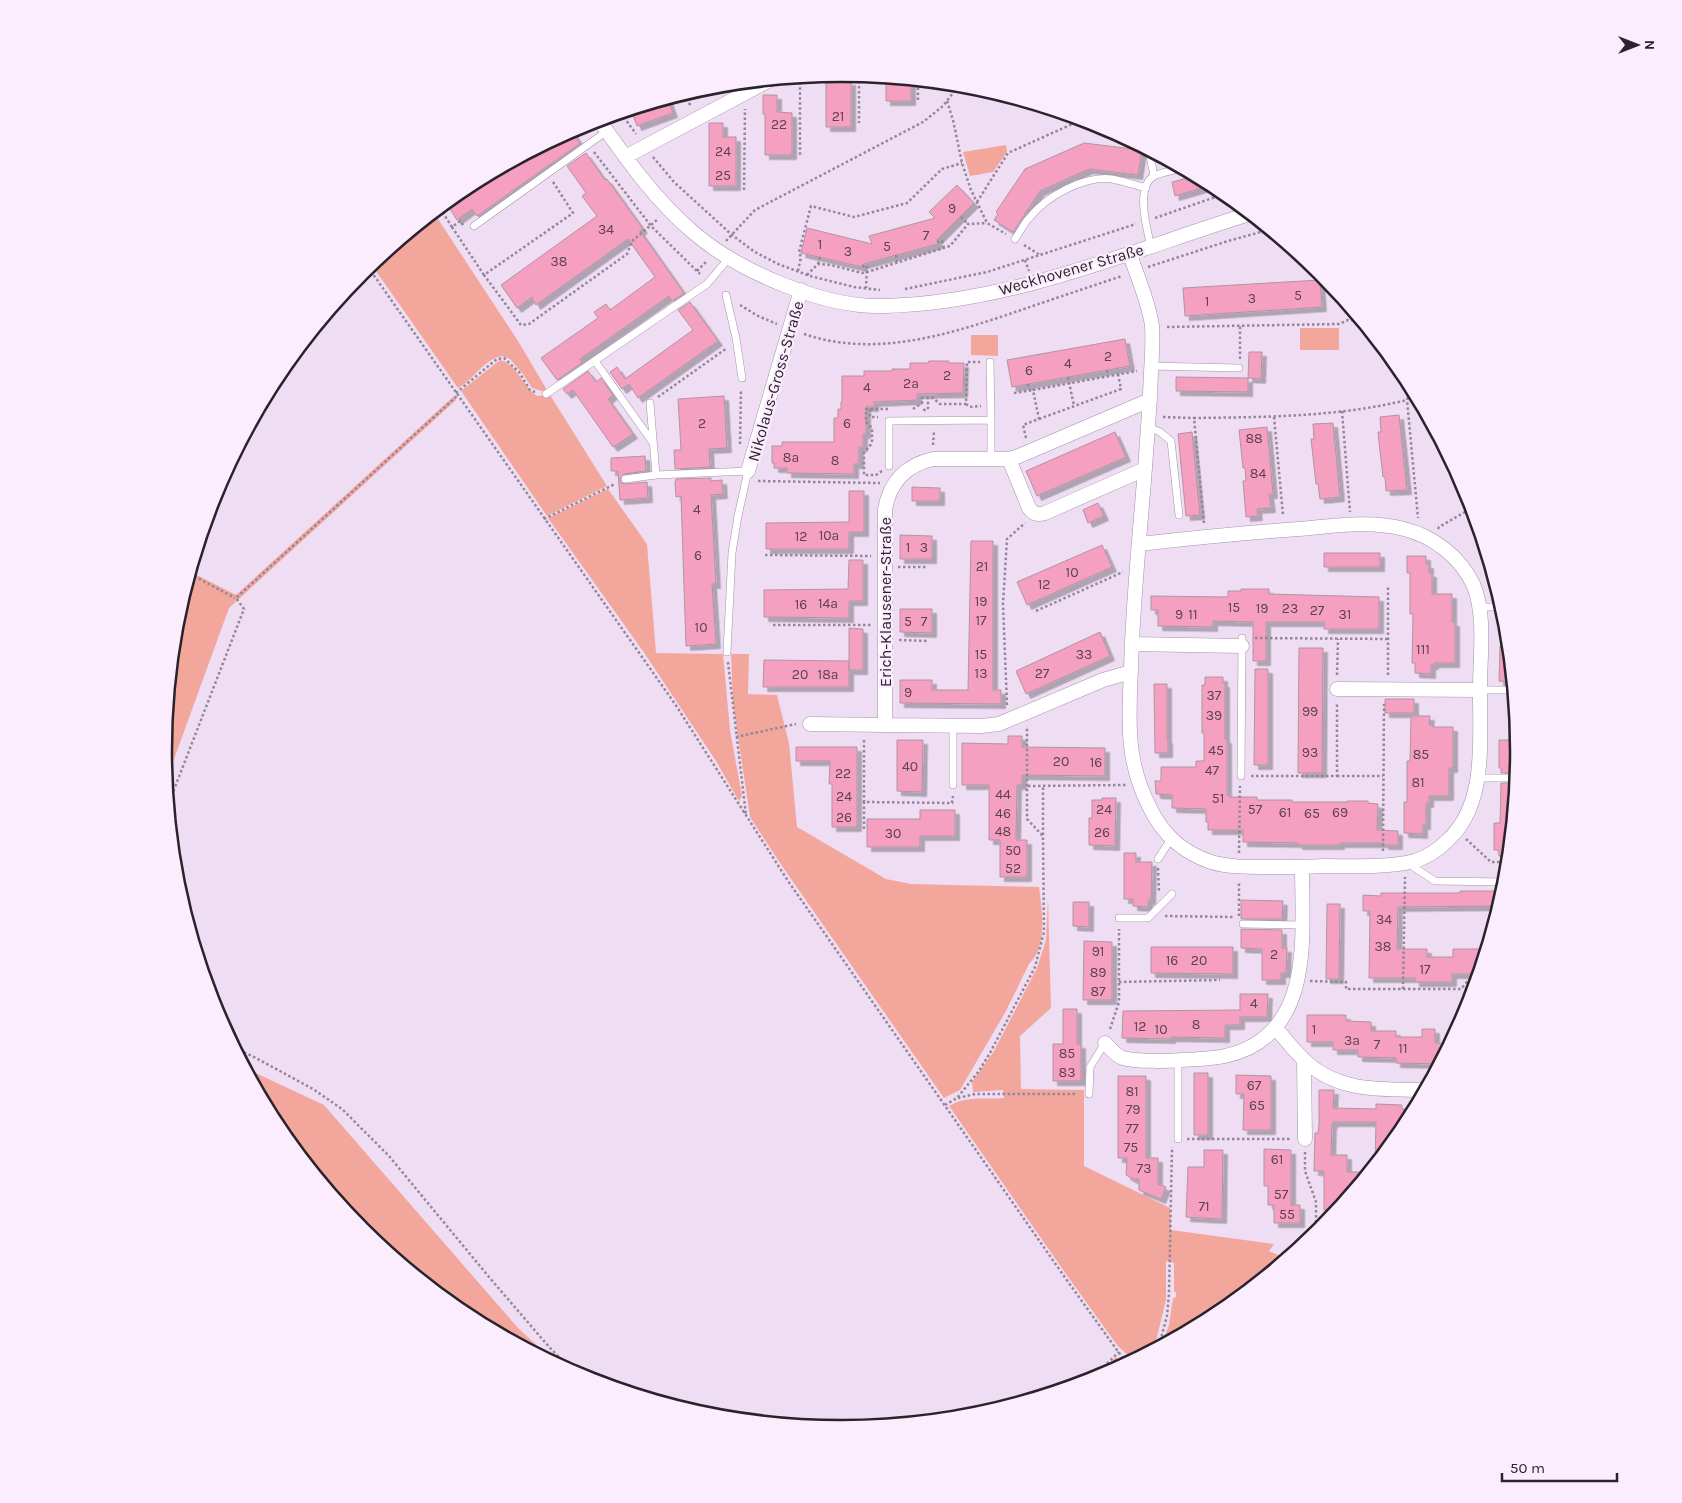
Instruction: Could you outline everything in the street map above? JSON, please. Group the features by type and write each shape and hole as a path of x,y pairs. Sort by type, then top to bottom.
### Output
{"street":[{"path":"625,157 754,88"},
{"name":"Weckhovener Straße","path":"603,126 625,157 668,208 694,233 729,258 769,278 801,290 864,305 884,306 934,302 1004,290 1058,277 1242,217"},
{"path":"1130,254 1152,327 1150,400 1132,644 1130,751 1140,785 1156,820 1163,831 1184,850 1212,862 1239,866 1302,867 1406,863 1434,852 1458,831 1470,806 1478,778 1480,738 1480,632 1478,607 1474,586 1462,567 1433,540 1420,534 1389,526 1351,524 1140,544"},
{"name":"Nikolaus-Gross-Straße","path":"747,476 801,290"},
{"path":"892,486 906,472 924,461 934,459 1009,459 1150,400"},
{"path":"1009,459 1029,508 1035,513 1045,513 1145,469"},
{"name":"Erich-Klausener-Straße","path":"885,725 885,510 887,497 892,486"},
{"path":"1132,644 1242,642"},
{"path":"810,724 982,726 999,724 1103,680 1131,672"},
{"path":"1337,689 1480,690"},
{"path":"1105,1043 1123,1058 1178,1060 1210,1058 1240,1051 1260,1041 1275,1027 1289,1006 1298,981 1302,955 1302,867"},
{"path":"1275,1027 1304,1060 1327,1077 1353,1086 1366,1088 1418,1090"},
{"path":"1304,1060 1304,1139"}],"lane":[{"path":"474,226 589,145 603,127"},
{"path":"1150,158 1154,176"},
{"path":"1151,246 1143,202 1146,184 1154,176 1173,170"},
{"path":"1015,239 1030,217 1042,205 1063,191 1087,181 1110,179 1146,188"},
{"path":"546,394 708,282 729,258"},
{"path":"726,295 737,342 742,378"},
{"path":"595,361 653,443"},
{"path":"990,362 991,460"},
{"path":"1151,369 1240,368"},
{"path":"650,403 656,475"},
{"path":"889,466 889,421 991,420"},
{"path":"1148,422 1171,441 1179,515"},
{"path":"625,479 656,475 747,476 732,553 727,652"},
{"path":"1478,607 1494,607"},
{"path":"1240,776 1242,642"},
{"path":"1480,690 1507,690"},
{"path":"953,726 953,785"},
{"path":"1478,778 1509,778"},
{"path":"1158,859 1171,839"},
{"path":"1406,863 1435,881 1497,882"},
{"path":"1119,918 1148,918 1172,894"},
{"path":"1243,924 1302,925"},
{"path":"1089,1094 1090,1067 1105,1043"},
{"path":"1178,1060 1178,1139"}],"path":[{"path":"859,83 859,123"},
{"path":"800,84 800,157"},
{"path":"918,87 918,100"},
{"path":"732,235 755,210 820,175 912,130 934,114 954,92"},
{"path":"738,96 745,110 744,190"},
{"path":"947,101 962,163 977,202 1008,153 1072,124"},
{"path":"625,118 644,146 674,182 732,235 755,252 778,264 808,275 854,287 882,290"},
{"path":"582,134 651,226 708,282"},
{"path":"798,271 801,257 799,252 811,206 854,217 898,205 907,202 942,169 962,163"},
{"path":"484,275 573,212 548,174"},
{"path":"899,290 987,272 1216,197"},
{"path":"444,214 484,275 521,325 529,324 627,254 632,241 651,226 668,208"},
{"path":"961,216 968,224"},
{"path":"452,227 460,221 467,231 474,226"},
{"path":"818,264 831,265 862,273 867,272 950,246 968,224 987,222"},
{"path":"726,295 758,316 816,338 848,344 907,342 987,322 1228,241 1261,232"},
{"path":"937,242 942,241 944,248"},
{"path":"896,255 897,262"},
{"path":"808,275 818,264 820,257"},
{"path":"862,266 867,266 866,288"},
{"path":"373,274 675,704 788,880 1123,1358"},
{"path":"1152,327 1339,324 1352,320"},
{"path":"1240,325 1240,368"},
{"path":"650,403 737,342"},
{"path":"236,598 497,359 504,358 519,372 530,390 538,394 546,394"},
{"path":"966,404 967,362 990,362"},
{"path":"1014,393 1151,369"},
{"path":"1107,370 1108,376"},
{"path":"1029,452 1023,425 1121,389 1118,374"},
{"path":"1068,377 1074,406"},
{"path":"740,446 742,378"},
{"path":"1028,384 1039,419"},
{"path":"906,409 915,408 922,402 922,398 933,398 940,404 966,404 970,407 982,406"},
{"path":"924,416 924,408 928,408 928,398"},
{"path":"1148,422 1194,418 1274,417 1342,411 1407,400 1420,534"},
{"path":"870,409 870,417 881,417"},
{"path":"876,475 864,475 864,453 872,443 872,428 866,422 866,410 888,409"},
{"path":"1342,411 1351,524"},
{"path":"1274,417 1284,530"},
{"path":"1194,418 1205,537"},
{"path":"934,433 934,445"},
{"path":"869,475 869,482"},
{"path":"747,476 888,483 892,486"},
{"path":"544,519 625,479"},
{"path":"1433,540 1440,527 1465,512"},
{"path":"1007,720 1003,604 1007,539 1035,513"},
{"path":"766,555 884,561 928,567"},
{"path":"1036,611 1138,565"},
{"path":"173,791 244,609 236,598 195,577"},
{"path":"1383,865 1388,587"},
{"path":"773,625 885,626"},
{"path":"1337,776 1338,639"},
{"path":"1242,642 1388,639"},
{"path":"885,640 928,641"},
{"path":"727,652 746,817"},
{"path":"1027,712 1028,819 1043,836"},
{"path":"736,737 797,724 810,724"},
{"path":"864,725 864,829"},
{"path":"1150,916 1239,917 1240,776 1384,776"},
{"path":"864,802 952,803 953,785"},
{"path":"1028,786 1140,785"},
{"path":"957,1098 979,1071 990,1053 1035,966 1041,949 1044,932 1043,786"},
{"path":"1458,831 1491,862 1500,862"},
{"path":"1158,859 1159,907"},
{"path":"1403,989 1406,863"},
{"path":"1105,1043 1119,1002 1119,918"},
{"path":"1119,982 1220,980"},
{"path":"1298,981 1346,982 1346,989 1461,989 1469,982"},
{"path":"244,1052 313,1089 342,1109 389,1156 489,1278 550,1348 563,1360"},
{"path":"945,1105 957,1098 976,1094 1089,1094"},
{"path":"1161,1339 1167,1316 1169,1294 1172,1142 1178,1139 1304,1139 1304,1171 1316,1202 1316,1223"},
{"path":"1103,1367 1119,1352"}],"shaded area":[{"path":"1006,145 1007,152 993,172 970,176 963,152"},
{"path":"438,218 518,341 547,390 542,391 532,388 510,359 503,356 490,361 458,388 376,271"},
{"path":"1300,328 1339,328 1339,350 1300,350"},
{"path":"971,335 998,335 998,356 971,355"},
{"path":"500,360 511,366 537,396 550,395 607,486 547,516 461,391"},
{"path":"454,396 456,400 229,608 172,764 173,708 178,664 185,621 196,575 236,595"},
{"path":"608,489 647,544 656,653 723,654 730,730 742,796 739,801 716,761 645,654 548,518"},
{"path":"731,654 749,654 748,694 777,695 789,743 797,827 886,879 911,884 1039,887 1042,927 1039,948 1006,1011 960,1090 944,1098 782,866 750,817 733,703"},
{"path":"1048,898 1051,1008 1020,1036 1021,1089 1084,1090 1084,1166 1170,1208 1171,1230 1274,1244 1269,1251 1280,1256 1213,1308 1165,1337 1169,1325 1173,1298 1176,1297 1174,1291 1174,1263 1166,1261 1166,1300 1156,1342 1129,1356 1117,1345 949,1106 969,1099 1004,1098 1003,1090 973,1092 972,1082 994,1051 1037,968 1046,940"},
{"path":"255,1073 324,1105 518,1328 542,1351 469,1308 434,1282 368,1225 310,1159 285,1123"},
{"path":"1116,1357 1118,1360 1107,1365"}],"building":[{"path":"851,82 851,127 826,127 826,83"},
{"path":"886,84 911,86 911,101 886,101"},
{"path":"763,95 777,95 777,112 792,113 792,155 765,155"},
{"path":"670,105 673,113 637,126 633,116"},
{"path":"709,123 723,123 723,137 736,137 736,186 709,186"},
{"path":"576,137 580,143 477,216 472,209 457,220 450,209 469,195 545,151"},
{"path":"1084,143 1132,149 1141,153 1138,175 1089,169 1040,191 1013,232 994,220 998,214 996,212 1025,169"},
{"path":"586,153 643,229 640,231 684,293 672,301 669,296 580,359 582,363 557,380 541,358 598,318 594,312 606,304 610,310 655,277 628,239 536,305 532,297 517,308 501,285 597,216 582,196 586,193 567,166"},
{"path":"1186,178 1202,188 1175,196 1172,182"},
{"path":"957,185 974,203 937,240 938,244 863,264 862,267 801,253 807,228 872,244 869,236 935,218 929,212"},
{"path":"1316,280 1320,285 1322,307 1185,316 1183,288"},
{"path":"690,302 718,341 638,398 629,384 622,389 610,372 617,367 625,379 693,330 678,310"},
{"path":"1125,339 1130,366 1012,387 1007,360"},
{"path":"1249,352 1262,352 1261,379 1248,378"},
{"path":"929,361 964,363 963,393 917,394 917,400 874,402 874,407 866,407 866,434 863,434 863,447 859,447 859,464 854,464 854,474 787,473 787,468 774,468 774,463 772,463 772,446 782,446 782,442 834,442 834,418 838,418 838,409 841,409 842,402 842,376 864,376 864,371 910,369 910,363 928,363"},
{"path":"588,371 596,382 601,378 613,395 608,399 633,434 613,447 573,390 567,394 563,389"},
{"path":"1176,377 1248,378 1248,392 1176,391"},
{"path":"724,396 727,448 709,449 710,467 675,469 674,450 681,450 678,399"},
{"path":"1399,415 1407,490 1386,491 1378,432 1381,432 1380,417"},
{"path":"1333,423 1340,497 1320,499 1318,484 1316,484 1311,439 1314,439 1313,424"},
{"path":"1267,427 1273,494 1269,494 1271,508 1257,509 1258,516 1246,517 1243,481 1246,481 1245,468 1243,468 1239,430"},
{"path":"1115,432 1126,457 1037,496 1026,471"},
{"path":"1192,432 1200,515 1186,516 1178,434"},
{"path":"645,456 646,471 624,474 620,479 621,483 625,484 647,482 648,498 620,500 618,471 611,471 611,458"},
{"path":"711,478 711,481 722,480 723,494 711,495 716,584 712,584 716,644 686,646 681,496 676,497 675,483 676,479"},
{"path":"912,487 940,488 940,501 912,501"},
{"path":"849,491 864,491 864,532 849,532 849,549 766,549 766,523 849,522"},
{"path":"1098,503 1104,516 1088,523 1083,510"},
{"path":"900,535 932,536 932,559 900,559"},
{"path":"971,541 993,541 993,690 1001,690 1001,704 900,703 900,680 932,680 932,690 968,690"},
{"path":"1102,545 1112,567 1027,605 1017,582"},
{"path":"1324,553 1380,553 1380,567 1324,567"},
{"path":"1407,556 1426,556 1426,564 1429,564 1429,573 1432,573 1432,594 1452,594 1452,622 1455,622 1455,663 1434,663 1434,665 1431,665 1431,674 1415,673 1415,663 1412,663 1413,614 1410,614 1410,573 1407,573"},
{"path":"849,560 863,560 863,601 849,601 849,618 764,617 764,590 848,589"},
{"path":"1241,589 1269,589 1269,594 1379,597 1379,629 1324,629 1324,622 1266,622 1266,661 1253,661 1253,622 1213,621 1213,627 1158,626 1158,610 1151,610 1151,596 1228,597 1228,591 1241,591"},
{"path":"900,609 932,609 932,633 900,632"},
{"path":"849,628 863,629 863,670 849,670"},
{"path":"1100,632 1110,656 1026,694 1016,671"},
{"path":"1501,646 1506,682 1499,681"},
{"path":"1299,648 1323,648 1322,773 1298,773"},
{"path":"764,660 849,661 849,687 763,687"},
{"path":"1255,669 1268,669 1268,765 1254,765"},
{"path":"1205,677 1223,677 1223,683 1225,683 1225,739 1227,739 1227,795 1229,797 1257,797 1257,800 1292,800 1292,802 1368,801 1368,803 1378,804 1377,830 1398,831 1398,845 1384,845 1384,843 1340,843 1340,845 1298,845 1298,843 1243,842 1243,830 1208,830 1206,809 1172,808 1172,795 1156,794 1155,781 1161,781 1161,767 1196,767 1196,761 1204,761 1202,685 1205,685"},
{"path":"1154,684 1167,684 1168,753 1155,753"},
{"path":"1385,699 1414,699 1414,713 1385,713"},
{"path":"1411,716 1430,716 1429,725 1433,725 1433,727 1453,727 1453,768 1449,768 1449,796 1429,796 1429,803 1426,803 1426,825 1423,825 1423,834 1404,833 1404,802 1407,802 1407,761 1410,761"},
{"path":"1008,736 1022,736 1022,747 1105,748 1105,776 1022,775 1022,785 1017,785 1016,840 1027,840 1027,877 1000,877 1000,840 989,840 989,785 962,785 962,743 1008,744"},
{"path":"897,740 923,740 922,792 897,791"},
{"path":"1499,740 1510,740 1510,773 1501,773 1501,768 1499,768"},
{"path":"796,747 857,747 857,827 832,827 832,784 829,784 830,761 796,761"},
{"path":"1501,783 1509,783 1501,856 1499,856 1499,850 1494,850 1494,823 1500,823"},
{"path":"1102,798 1116,798 1115,846 1089,845 1089,818 1092,818 1092,800 1102,800"},
{"path":"920,810 955,810 955,836 920,836 920,847 867,847 867,819 920,819"},
{"path":"1124,853 1136,853 1136,862 1152,862 1151,900 1148,900 1148,907 1133,906 1133,899 1124,899"},
{"path":"1460,891 1495,891 1491,906 1398,907 1397,949 1427,949 1427,957 1453,957 1453,949 1480,949 1471,974 1452,974 1452,982 1415,982 1415,978 1369,978 1370,911 1363,911 1363,895 1381,896 1381,893 1460,893"},
{"path":"1241,900 1283,901 1282,919 1241,919"},
{"path":"1073,902 1089,902 1089,927 1073,926"},
{"path":"1327,904 1340,904 1339,979 1326,979"},
{"path":"1241,929 1282,930 1282,948 1287,948 1286,973 1281,973 1281,980 1262,980 1262,949 1241,948"},
{"path":"1084,941 1112,942 1112,1000 1083,1000"},
{"path":"1151,947 1233,947 1233,974 1151,973"},
{"path":"1240,994 1268,994 1267,1017 1240,1017 1240,1025 1225,1025 1225,1038 1122,1038 1123,1011 1240,1010"},
{"path":"1063,1009 1077,1009 1077,1044 1081,1044 1081,1081 1053,1081 1053,1044 1063,1044"},
{"path":"1307,1015 1346,1015 1346,1021 1371,1022 1371,1031 1396,1031 1396,1037 1422,1037 1422,1029 1435,1029 1435,1043 1443,1044 1432,1064 1396,1063 1396,1058 1358,1057 1358,1050 1333,1050 1333,1042 1307,1042"},
{"path":"1194,1073 1208,1073 1208,1135 1194,1135"},
{"path":"1236,1075 1271,1076 1271,1130 1243,1130 1244,1094 1236,1094"},
{"path":"1118,1076 1146,1076 1146,1158 1158,1158 1158,1184 1166,1187 1161,1199 1139,1190 1139,1179 1133,1179 1126,1175 1127,1158 1118,1158"},
{"path":"1319,1090 1334,1090 1333,1108 1376,1109 1376,1104 1402,1105 1402,1109 1406,1109 1375,1154 1376,1122 1333,1122 1331,1155 1347,1155 1347,1172 1361,1172 1328,1210 1324,1210 1324,1171 1314,1171 1315,1133 1318,1133"},
{"path":"1264,1149 1291,1150 1291,1205 1300,1205 1300,1223 1274,1223 1274,1205 1268,1205 1268,1186 1264,1186"},
{"path":"1204,1150 1223,1150 1222,1219 1186,1217 1188,1167 1204,1167"}]}
